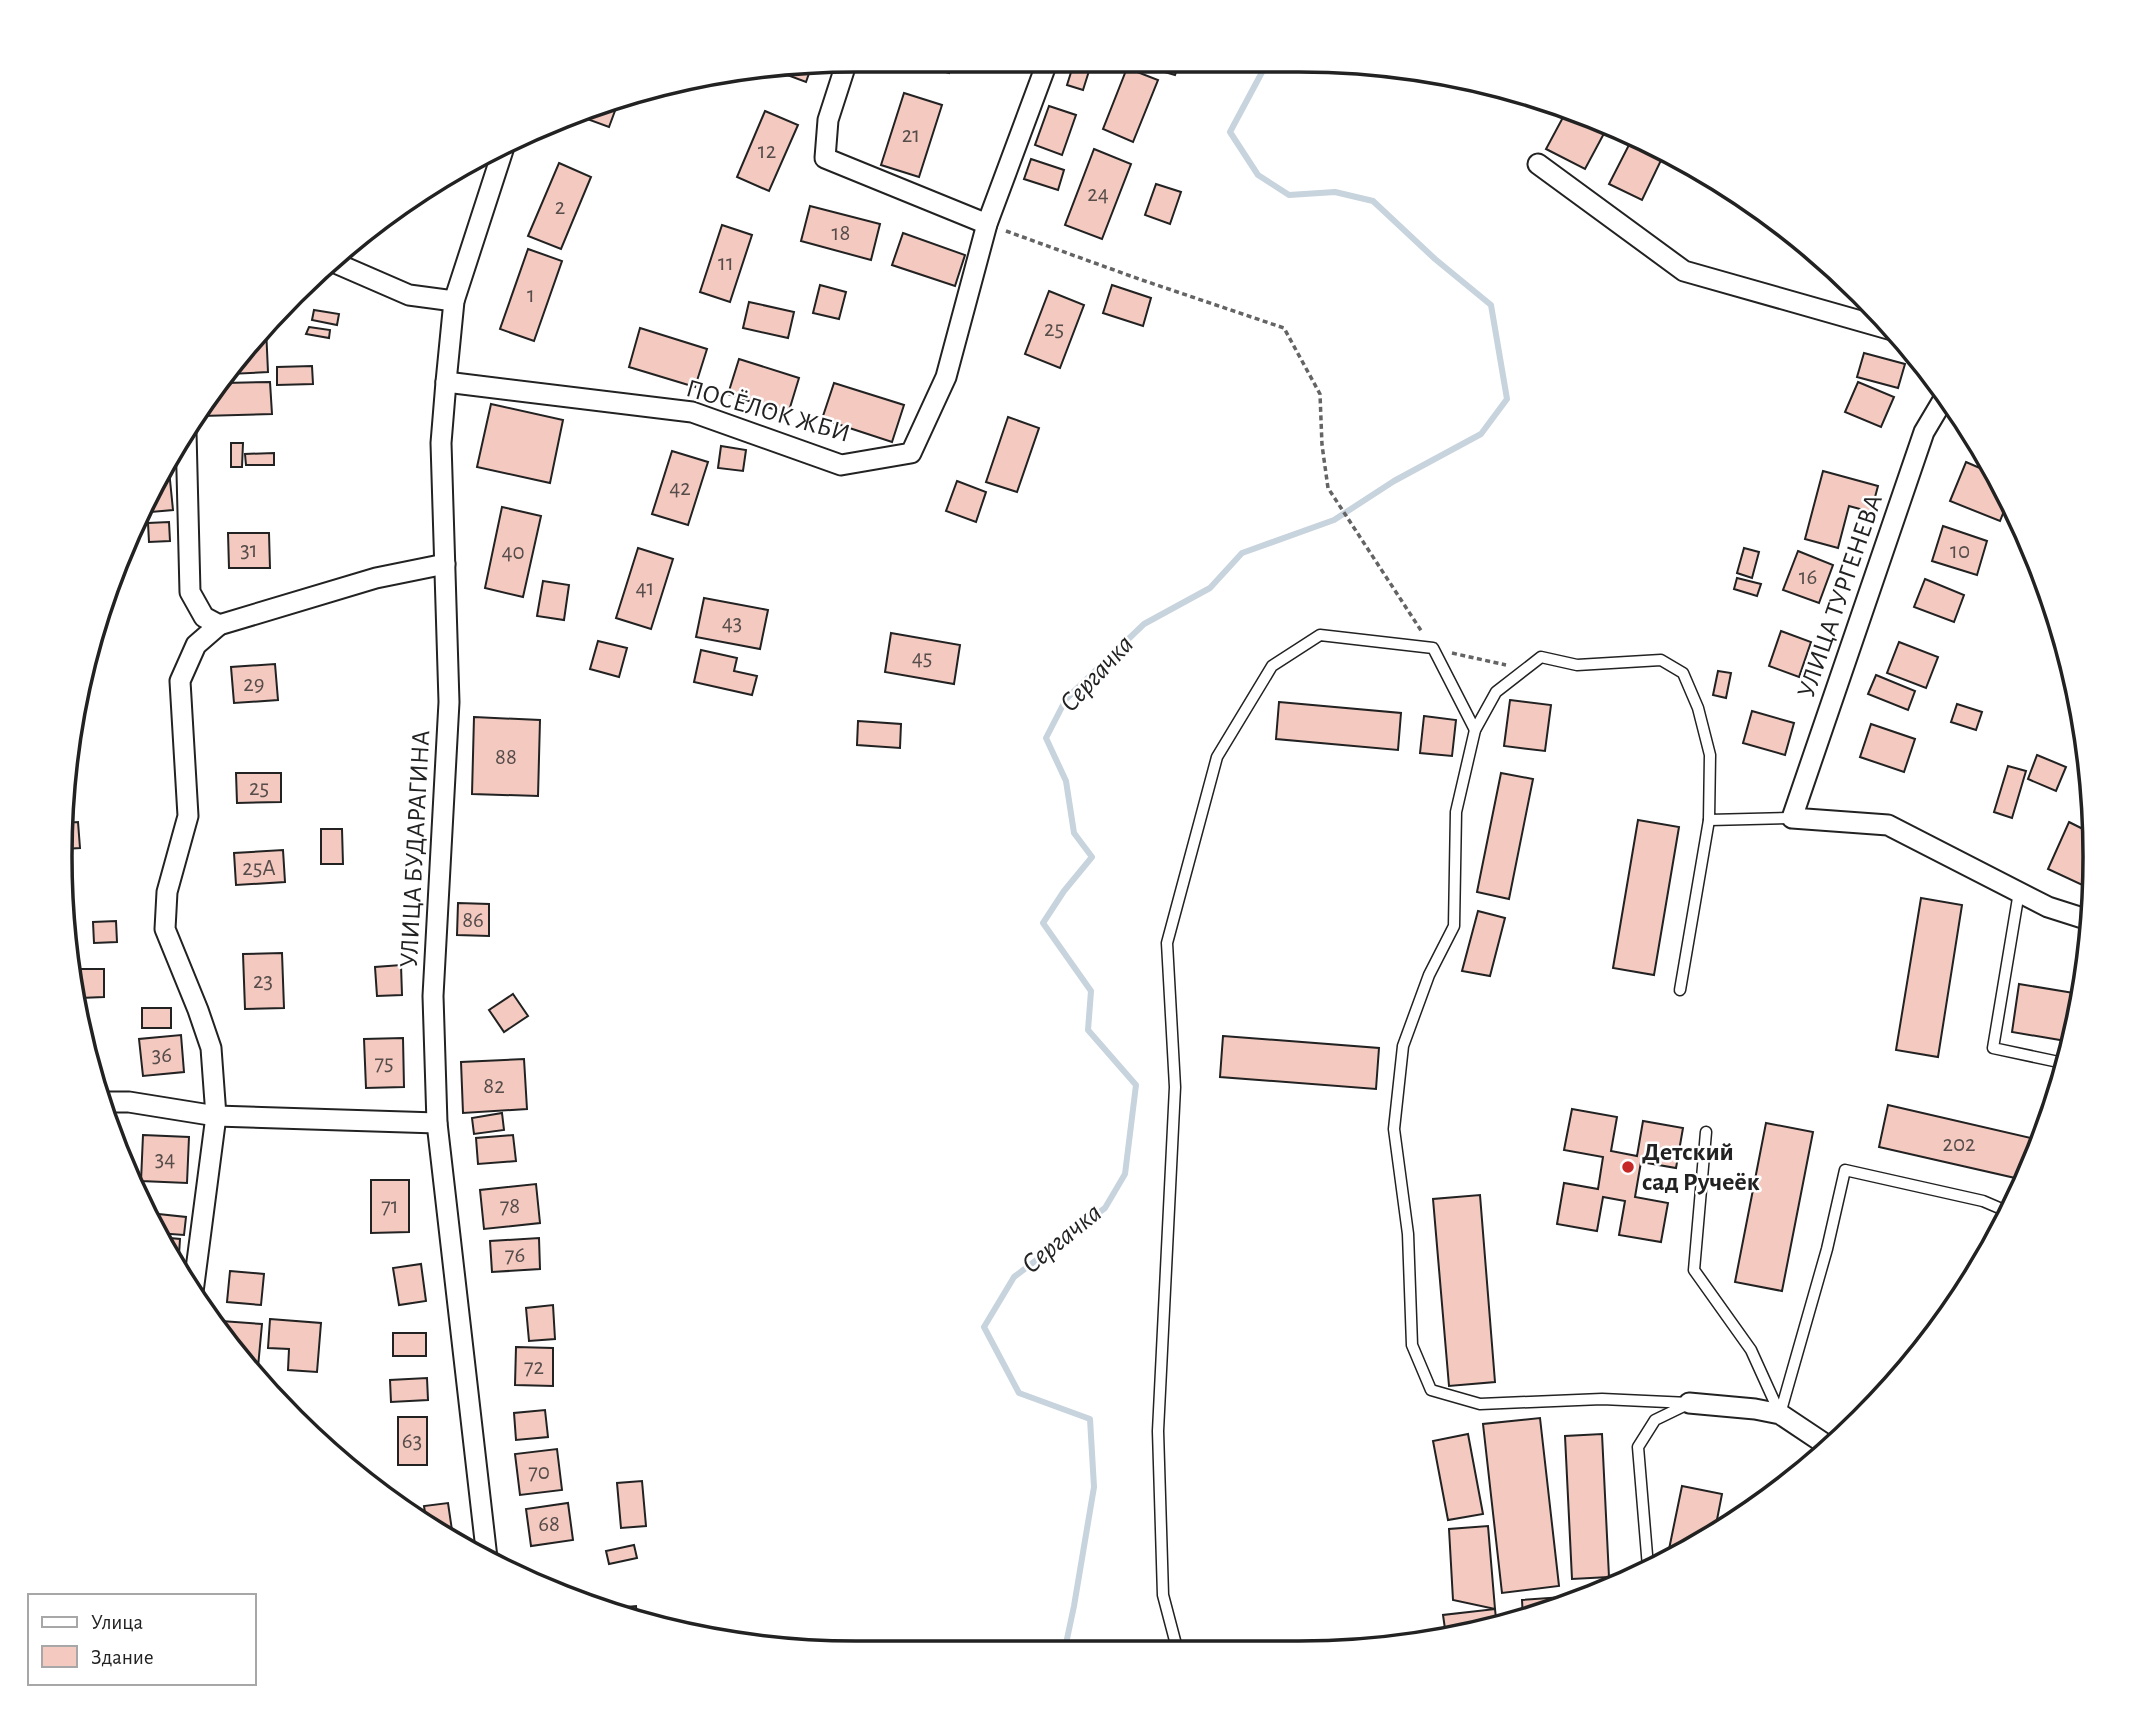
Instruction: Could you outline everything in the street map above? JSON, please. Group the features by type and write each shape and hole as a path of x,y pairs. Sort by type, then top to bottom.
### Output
{"street":[{"path":"843,72 828,120 825,158 987,224"},
{"name":"ПОСЁЛОК ЖБИ","path":"446,382 692,411 841,465 911,453 946,377 987,224 1044,72"},
{"name":"УЛИЦА БУДАРАГИНА","path":"486,1548 437,1123 433,996 449,702 441,443 454,302 501,157"},
{"path":"1538,164 1684,271 1876,325"},
{"path":"340,265 409,295 454,302"},
{"name":"УЛИЦА ТУРГЕНЕВА","path":"1792,818 1924,432 1940,405"},
{"path":"186,449 190,592 204,617 219,625"},
{"path":"195,1277 216,1116 211,1048 165,929 167,892 188,816 180,681 195,645 219,625 376,578 445,564"},
{"path":"1792,818 1888,825 2048,907 2081,918"},
{"path":"111,1102 129,1102 216,1116 437,1123"},
{"path":"1689,1403 1780,1414 1821,1442"}],"lane":[{"path":"1175,1641 1163,1595 1158,1431 1175,1087 1167,943 1217,757 1272,666 1320,635 1433,648 1475,730"},
{"path":"1680,990 1709,820 1710,755 1698,708 1683,673 1661,660 1577,665 1541,657 1496,692 1475,730 1456,812 1454,926 1429,975 1403,1046 1394,1129 1408,1234 1412,1345 1431,1390 1480,1404 1602,1399 1689,1403"},
{"path":"1709,820 1792,818"},
{"path":"2019,892 1993,1048 2057,1062"},
{"path":"1706,1132 1694,1270 1751,1350 1780,1414"},
{"path":"1780,1414 1827,1249 1845,1170 1983,1201 2000,1208"},
{"path":"1647,1559 1638,1447 1654,1420 1689,1403"}],"path":[{"path":"987,224 1284,328 1320,394 1322,445 1328,488 1433,648 1525,670"}],"building":[{"path":"1071,72 1089,72 1083,90 1067,85"},
{"path":"1125,72 1137,72 1158,80 1133,142 1103,129"},
{"path":"809,73 806,82 787,75"},
{"path":"904,93 942,105 919,177 881,165"},
{"path":"1049,106 1076,115 1062,155 1035,145"},
{"path":"615,109 609,127 588,119"},
{"path":"765,111 798,125 769,191 737,177"},
{"path":"1563,117 1604,133 1585,169 1546,149"},
{"path":"1629,145 1661,161 1642,200 1609,184"},
{"path":"1094,149 1131,164 1102,239 1065,225"},
{"path":"1031,159 1064,170 1058,190 1024,179"},
{"path":"559,163 591,177 561,249 528,236"},
{"path":"1156,184 1181,192 1170,224 1145,215"},
{"path":"810,206 880,224 871,260 801,241"},
{"path":"722,225 752,235 730,302 700,292"},
{"path":"903,233 965,255 955,286 892,265"},
{"path":"528,249 562,261 534,341 500,329"},
{"path":"820,285 846,292 839,319 813,313"},
{"path":"1112,285 1151,298 1143,326 1103,313"},
{"path":"1049,291 1084,305 1060,368 1025,354"},
{"path":"749,302 794,312 788,338 743,328"},
{"path":"314,310 339,314 337,325 312,320"},
{"path":"309,327 330,330 329,338 306,334"},
{"path":"640,328 707,349 695,387 629,367"},
{"path":"266,339 268,372 238,374"},
{"path":"1864,353 1905,364 1898,388 1857,377"},
{"path":"739,359 799,378 788,414 728,394"},
{"path":"312,366 313,384 277,385 277,367"},
{"path":"270,382 272,414 208,416 231,383"},
{"path":"1858,382 1894,397 1881,427 1845,412"},
{"path":"834,383 904,405 892,442 822,419"},
{"path":"491,404 563,420 550,483 477,467"},
{"path":"1008,417 1039,428 1017,492 986,482"},
{"path":"231,443 243,443 242,467 231,467"},
{"path":"721,446 746,450 743,471 718,468"},
{"path":"672,451 708,462 688,525 652,514"},
{"path":"274,453 274,465 246,465 245,454"},
{"path":"1966,462 1980,468 2004,512 2000,521 1950,501"},
{"path":"1823,471 1878,486 1871,512 1849,506 1838,548 1805,539"},
{"path":"170,478 173,510 152,512"},
{"path":"957,481 986,492 976,522 946,511"},
{"path":"502,507 541,516 523,597 485,588"},
{"path":"169,522 170,541 149,542 148,523"},
{"path":"1943,526 1987,541 1977,575 1932,561"},
{"path":"228,533 269,533 270,568 229,568"},
{"path":"638,548 673,559 651,629 616,618"},
{"path":"1744,548 1759,552 1752,578 1737,573"},
{"path":"1798,551 1833,565 1819,603 1783,590"},
{"path":"1737,578 1761,584 1757,596 1734,589"},
{"path":"1925,579 1964,595 1954,622 1914,607"},
{"path":"543,581 569,585 564,620 537,616"},
{"path":"704,598 768,610 760,649 696,637"},
{"path":"1781,631 1811,642 1799,677 1769,666"},
{"path":"891,633 960,645 954,684 885,672"},
{"path":"598,641 627,648 619,677 590,669"},
{"path":"1899,642 1938,657 1926,688 1887,673"},
{"path":"701,650 737,658 734,671 757,676 752,695 694,682"},
{"path":"275,664 278,700 234,703 231,667"},
{"path":"1718,671 1731,673 1726,698 1713,695"},
{"path":"1876,675 1915,691 1908,710 1868,694"},
{"path":"1510,700 1551,705 1545,751 1504,746"},
{"path":"1279,702 1401,713 1398,750 1276,739"},
{"path":"1957,704 1982,712 1976,730 1951,722"},
{"path":"1752,711 1794,723 1785,755 1743,743"},
{"path":"1424,716 1456,720 1452,756 1420,753"},
{"path":"474,717 540,720 538,796 472,794"},
{"path":"858,721 901,724 900,748 857,745"},
{"path":"1871,724 1915,739 1904,772 1860,757"},
{"path":"2037,755 2066,767 2056,791 2028,779"},
{"path":"2008,766 2026,771 2012,818 1994,812"},
{"path":"236,773 281,773 281,802 237,803"},
{"path":"1501,773 1533,779 1509,899 1477,892"},
{"path":"1638,820 1679,827 1654,975 1613,968"},
{"path":"73,822 78,822 80,848 72,849"},
{"path":"2069,822 2082,829 2082,885 2048,869"},
{"path":"321,829 342,829 343,864 321,864"},
{"path":"283,850 285,882 236,885 234,853"},
{"path":"1921,898 1962,905 1938,1057 1896,1050"},
{"path":"458,903 489,904 489,936 457,935"},
{"path":"1478,911 1505,918 1490,976 1462,971"},
{"path":"116,921 117,942 94,943 93,922"},
{"path":"282,953 284,1008 245,1009 243,954"},
{"path":"401,965 402,995 377,996 375,967"},
{"path":"104,969 104,997 85,998 80,970"},
{"path":"2019,984 2071,993 2061,1040 2012,1032"},
{"path":"513,994 528,1016 504,1032 489,1010"},
{"path":"142,1008 171,1008 171,1028 142,1028"},
{"path":"181,1035 184,1072 143,1076 139,1039"},
{"path":"1223,1036 1379,1048 1376,1089 1220,1077"},
{"path":"403,1038 404,1087 366,1088 364,1039"},
{"path":"524,1059 527,1109 463,1113 461,1062"},
{"path":"1888,1105 2031,1138 2014,1178 1879,1147"},
{"path":"1572,1109 1617,1117 1611,1151 1637,1156 1643,1121 1683,1128 1676,1168 1641,1162 1635,1197 1668,1203 1661,1242 1619,1235 1625,1201 1603,1197 1597,1231 1557,1224 1564,1183 1598,1189 1603,1157 1564,1150"},
{"path":"502,1113 504,1130 474,1134 472,1118"},
{"path":"1766,1123 1813,1132 1782,1291 1735,1282"},
{"path":"143,1135 189,1137 187,1183 142,1181"},
{"path":"513,1135 516,1161 478,1164 476,1138"},
{"path":"371,1180 409,1180 409,1232 371,1233"},
{"path":"536,1184 540,1223 484,1229 480,1190"},
{"path":"1480,1195 1495,1382 1449,1386 1433,1199"},
{"path":"158,1214 186,1217 184,1235 169,1234"},
{"path":"171,1238 180,1239 179,1252"},
{"path":"539,1238 540,1269 492,1272 490,1241"},
{"path":"421,1264 426,1301 399,1305 393,1268"},
{"path":"230,1271 264,1274 261,1305 227,1302"},
{"path":"553,1305 555,1339 529,1341 526,1308"},
{"path":"270,1319 321,1323 317,1372 288,1370 289,1349 268,1348"},
{"path":"225,1321 262,1324 258,1364"},
{"path":"393,1333 426,1333 426,1356 393,1356"},
{"path":"516,1347 553,1348 553,1386 515,1385"},
{"path":"427,1378 428,1400 391,1402 390,1380"},
{"path":"545,1410 548,1437 516,1440 514,1413"},
{"path":"398,1417 427,1417 427,1465 398,1465"},
{"path":"1540,1418 1559,1586 1502,1593 1483,1424"},
{"path":"1468,1434 1483,1514 1448,1520 1433,1441"},
{"path":"1602,1434 1609,1577 1572,1579 1565,1436"},
{"path":"557,1449 562,1490 520,1495 515,1454"},
{"path":"642,1481 646,1526 621,1528 617,1483"},
{"path":"1682,1486 1722,1494 1717,1520 1669,1548"},
{"path":"448,1503 452,1528 425,1511 424,1506"},
{"path":"568,1503 573,1540 531,1546 526,1509"},
{"path":"1488,1526 1495,1609 1453,1600 1449,1529"},
{"path":"634,1545 637,1558 609,1564 606,1551"},
{"path":"1558,1597 1522,1609 1522,1600"},
{"path":"1495,1609 1496,1616 1445,1627 1443,1615"}],"waterway":[{"name":"Сергачка","path":"1067,1641 1094,1487 1090,1419 1019,1393 984,1327 1014,1277 1105,1208 1125,1174 1136,1085 1088,1030 1091,991 1043,923 1064,891 1092,857 1074,833 1066,781 1046,738 1066,699 1144,624 1210,588 1242,553 1334,520 1394,481 1481,434 1507,399 1491,305 1435,259 1373,201 1335,192 1289,195 1258,175 1230,132 1262,72"}],"place":[{"name":"Детский сад Ручеёк","path":"1628,1167"}]}
